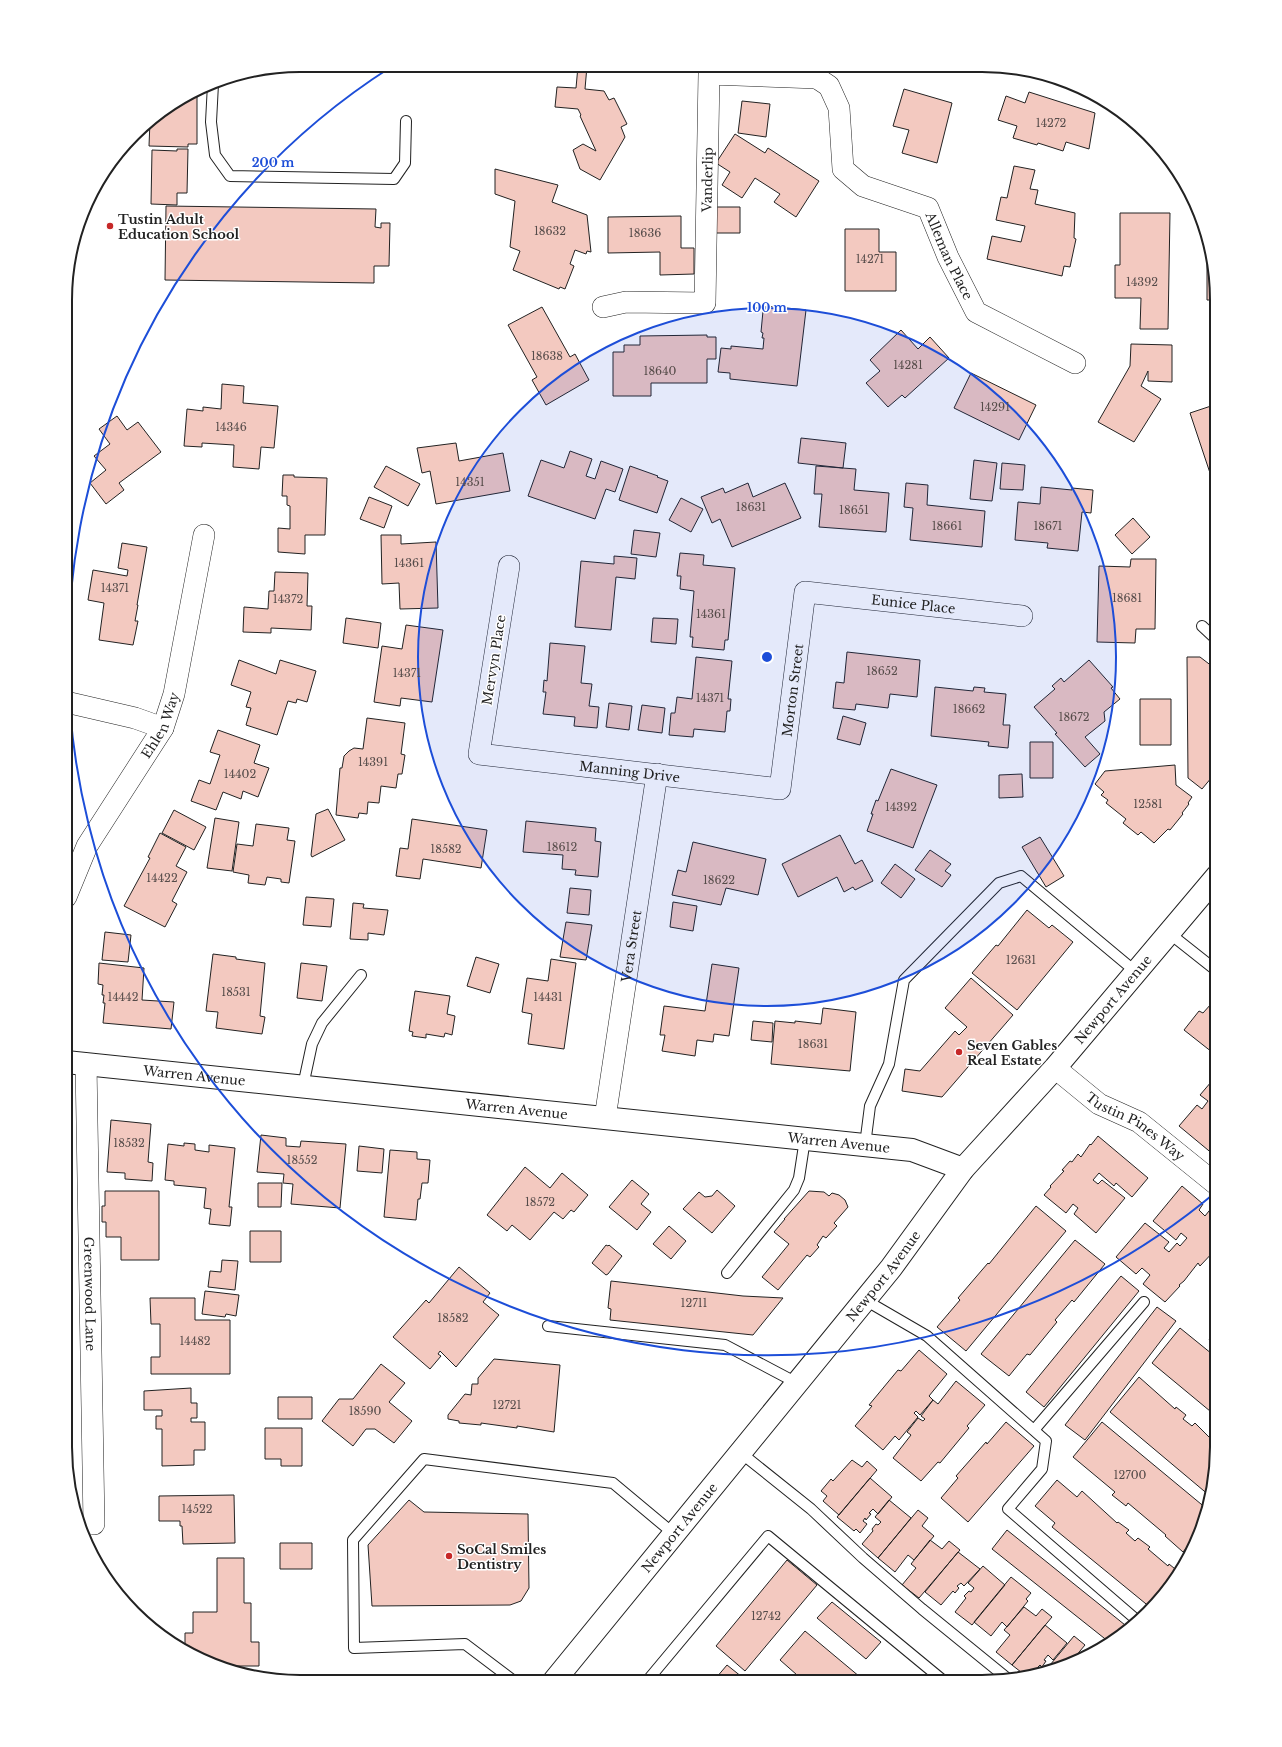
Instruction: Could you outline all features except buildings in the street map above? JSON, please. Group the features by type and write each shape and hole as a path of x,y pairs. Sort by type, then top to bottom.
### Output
{"main road":[{"name":"Newport Avenue","path":"562,1675 674,1534 891,1268 963,1169 1055,1068 1210,884"},
{"name":"Warren Avenue","path":"76,1063 912,1150 963,1169"}],"street":[{"name":"Vanderlip","path":"602,307 626,302 705,303 709,74 818,72"},
{"name":"Alleman Place","path":"818,72 829,86 838,108 843,169 863,186 928,208 948,257 976,312 1075,363"},
{"name":"Ehlen Way","path":"72,882 86,846 163,728 174,694 204,535"},
{"name":"Mervyn Place","path":"479,754 509,566"},
{"name":"Eunice Place","path":"804,592 1022,616"},
{"name":"Morton Street","path":"780,789 804,592"},
{"path":"72,703 135,718 163,728"},
{"name":"Manning Drive","path":"479,754 780,789"},
{"name":"Vera Street","path":"605,1118 657,774"},
{"name":"Greenwood Lane","path":"76,1063 94,1524"},
{"name":"Tustin Pines Way","path":"1055,1068 1099,1104 1139,1122 1210,1179"}],"lane":[{"path":"213,89 212,122 215,155 230,176 394,179 405,163 406,121"},
{"path":"1202,626 1210,633"},
{"path":"865,1145 870,1106 889,1064 904,980 999,883 1021,876 1136,972"},
{"path":"1169,933 1210,966"},
{"path":"303,1086 312,1044 322,1023 361,975"},
{"path":"727,1273 794,1190 799,1178 805,1139"},
{"path":"865,1300 927,1336 1046,1441 1042,1469 1008,1508 1134,1617"},
{"path":"1034,1430 1144,1302"},
{"path":"548,1326 725,1345 797,1383"},
{"path":"741,1453 811,1508 863,1558 916,1604 1002,1674"},
{"path":"506,1675 465,1644 354,1648 353,1540 424,1459 613,1483 674,1534"},
{"path":"652,1675 768,1536 937,1675"}],"place":[{"name":"Tustin Adult Education School","path":"110,226"},
{"name":"Seven Gables Real Estate","path":"959,1052"},
{"name":"SoCal Smiles Dentistry","path":"449,1556"}]}
